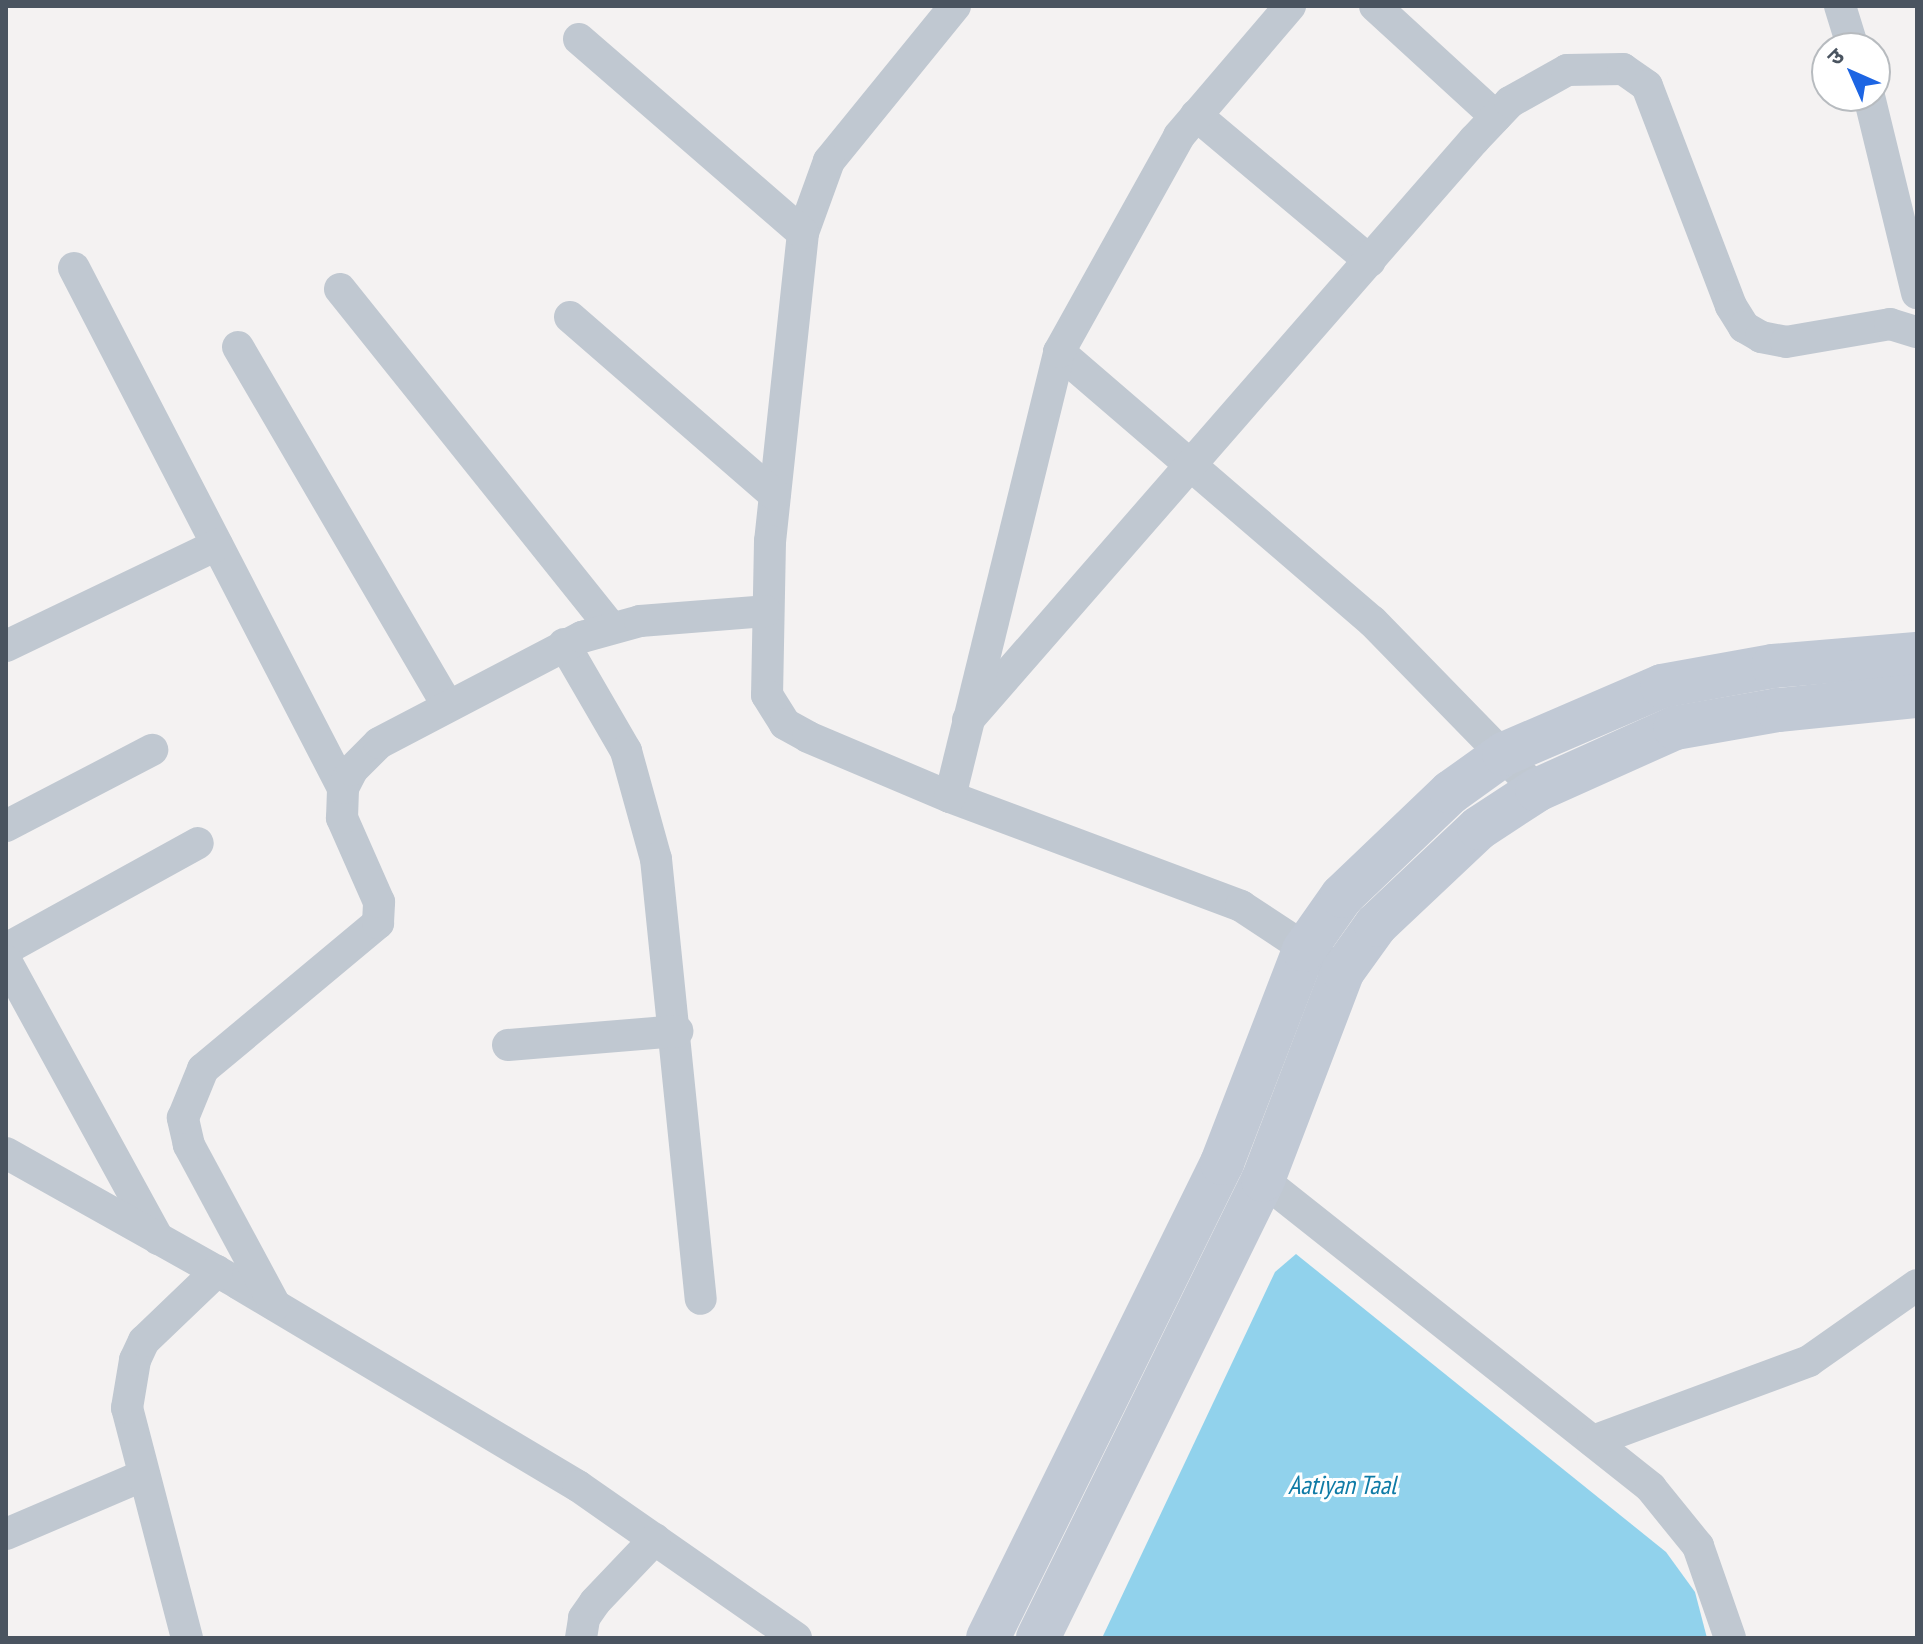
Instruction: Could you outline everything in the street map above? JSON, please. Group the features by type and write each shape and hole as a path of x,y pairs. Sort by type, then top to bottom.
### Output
{"street":[{"path":"955,6 829,161 803,233 775,495 766,611 767,695 785,724 950,797 1230,901 1252,911 1304,950 1343,971"},
{"path":"950,797 1059,352 1152,177 1196,115 1290,6"},
{"path":"1375,6 1496,117"},
{"path":"1840,6 1848,32"},
{"path":"579,39 803,233"},
{"path":"968,720 1194,466 1496,117 1540,82 1567,70 1623,69 1647,86 1744,327 1761,337 1786,342 1890,324 1917,332"},
{"path":"1873,112 1917,293"},
{"path":"1196,115 1370,261"},
{"path":"74,268 343,788 342,818 379,902 378,923 203,1069 183,1118 189,1145 275,1305"},
{"path":"340,289 610,626"},
{"path":"570,317 775,495"},
{"path":"238,347 448,706"},
{"path":"1059,352 1372,621 1537,790"},
{"path":"6,646 217,545"},
{"path":"343,788 364,755 379,743 564,644 610,626 766,611"},
{"path":"564,644 616,729 635,772 656,859 677,1031 701,1299"},
{"path":"988,1638 1222,1163 1304,950 1342,896 1382,855 1504,754 1662,686 1773,666 1917,654"},
{"path":"1038,1638 1263,1180 1343,971 1413,887 1479,828 1537,790 1675,728 1778,710 1917,696"},
{"path":"6,826 152,750"},
{"path":"6,949 198,843"},
{"path":"6,961 158,1240"},
{"path":"508,1045 677,1031"},
{"path":"6,1153 217,1271 578,1486 796,1638"},
{"path":"1263,1180 1593,1441 1677,1515 1698,1546 1730,1638"},
{"path":"187,1638 127,1408 135,1360 160,1322 217,1271"},
{"path":"1593,1441 1809,1361 1917,1285"},
{"path":"6,1534 144,1475"},
{"path":"581,1638 584,1618 595,1602 655,1539"}],"water":[{"name":"Aatiyan Taal","path":"1296,1254 1666,1552 1695,1592 1707,1638 1102,1638 1275,1272"}]}
